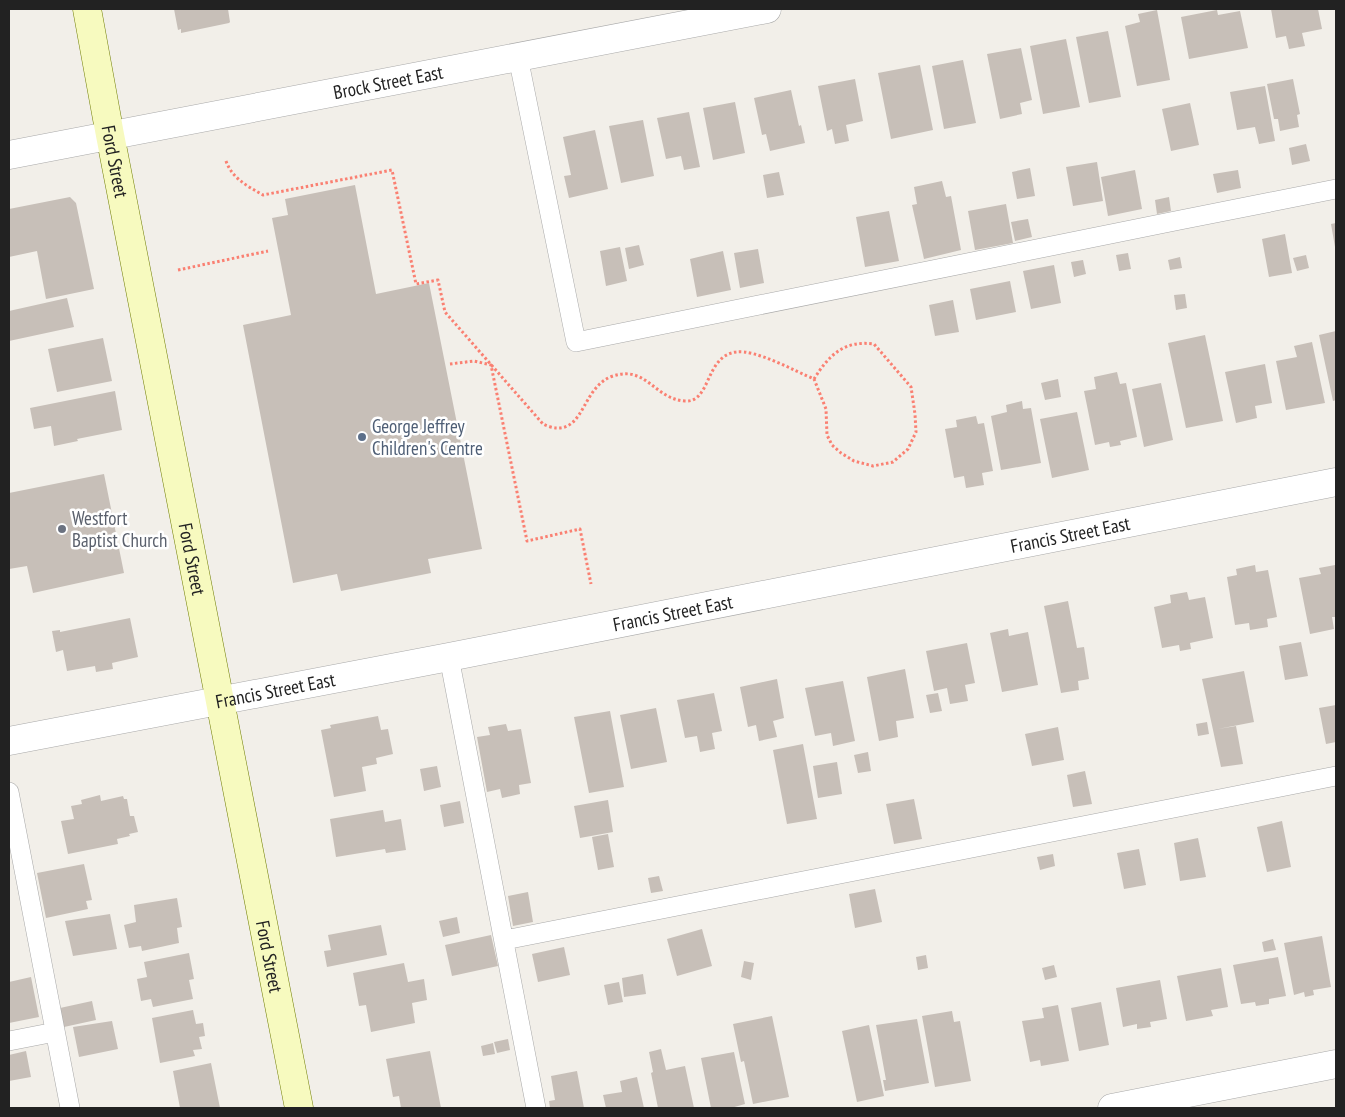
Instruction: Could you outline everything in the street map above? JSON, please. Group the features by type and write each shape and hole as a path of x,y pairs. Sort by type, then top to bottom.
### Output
{"main road":[{"name":"Ford Street","path":"87,9 299,1108"}],"street":[{"name":"Brock Street East","path":"9,155 110,134 767,9"},
{"name":"Francis Street East","path":"9,741 449,657 1336,482"},
{"path":"1112,1108 1336,1064"}],"lane":[{"path":"518,57 576,342 1336,190"},
{"path":"449,657 536,1108"},
{"path":"504,940 1336,776"},
{"path":"9,792 70,1108"},
{"path":"9,1041 55,1032"}],"path":[{"path":"178,270 268,251"},
{"path":"450,364 474,361 491,365 527,541 580,529 592,584"}],"building":[{"path":"174,9 228,9 230,22 181,33 181,29 178,30"},
{"path":"1271,9 1318,9 1322,29 1302,33 1305,46 1289,49 1286,36 1276,38"},
{"path":"1157,10 1170,80 1137,86 1125,26 1140,22 1138,14"},
{"path":"1217,10 1218,15 1240,11 1248,48 1189,59 1181,17"},
{"path":"1108,31 1121,97 1089,103 1076,37"},
{"path":"1066,39 1080,107 1043,114 1030,46"},
{"path":"1021,48 1032,100 1020,103 1022,114 1000,119 987,54"},
{"path":"963,60 976,123 944,129 932,66"},
{"path":"920,65 933,130 891,139 878,73"},
{"path":"855,79 863,121 846,125 849,141 835,144 832,129 827,131 818,86"},
{"path":"1293,79 1300,114 1297,115 1299,127 1280,131 1278,119 1274,119 1267,84"},
{"path":"1265,86 1275,141 1259,144 1255,127 1237,130 1230,92"},
{"path":"791,90 805,143 770,151 766,134 762,135 754,98"},
{"path":"735,102 745,153 713,160 703,108"},
{"path":"1190,103 1199,145 1171,151 1162,109"},
{"path":"689,112 700,167 684,170 681,156 666,159 657,118"},
{"path":"643,120 654,176 621,183 609,126"},
{"path":"595,130 608,189 569,198 564,176 571,175 563,137"},
{"path":"1306,144 1310,161 1292,165 1289,148"},
{"path":"1097,162 1103,201 1073,206 1066,167"},
{"path":"1030,168 1035,196 1017,199 1012,172"},
{"path":"1135,170 1142,209 1108,216 1101,177"},
{"path":"1238,170 1241,188 1217,193 1213,174"},
{"path":"779,172 784,195 767,198 763,175"},
{"path":"942,181 946,197 951,196 961,250 924,259 912,205 917,204 914,187"},
{"name":"George Jeffrey Children's Centre","path":"355,185 376,294 429,283 482,549 428,559 431,573 341,591 337,574 293,583 243,325 291,315 272,218 288,215 285,199"},
{"path":"70,197 76,203 94,289 46,299 37,251 9,257 9,209"},
{"path":"1169,197 1171,211 1157,214 1155,200"},
{"path":"1006,204 1013,243 975,250 968,211"},
{"path":"889,211 899,261 865,267 856,217"},
{"path":"1028,219 1032,237 1015,241 1011,222"},
{"path":"1336,223 1336,246 1335,247 1331,224"},
{"path":"1285,234 1292,273 1269,277 1262,239"},
{"path":"639,245 644,265 629,269 625,248"},
{"path":"620,247 627,281 606,286 600,251"},
{"path":"758,249 764,283 740,288 734,253"},
{"path":"723,251 731,290 697,297 690,259"},
{"path":"1128,253 1131,269 1119,271 1116,255"},
{"path":"1306,255 1309,268 1297,271 1293,258"},
{"path":"1180,257 1182,268 1170,270 1168,260"},
{"path":"1083,260 1086,274 1074,277 1071,262"},
{"path":"1054,265 1061,303 1031,309 1023,271"},
{"path":"1010,281 1016,312 976,320 970,289"},
{"path":"1185,294 1187,308 1176,310 1174,295"},
{"path":"67,298 74,327 9,341 9,311"},
{"path":"953,300 959,332 935,336 929,305"},
{"path":"1336,331 1336,400 1333,401 1319,335"},
{"path":"1205,335 1223,421 1186,428 1168,343"},
{"path":"103,338 112,381 57,392 48,349"},
{"path":"1312,342 1325,403 1286,410 1276,361 1297,357 1294,346"},
{"path":"1265,364 1272,403 1255,406 1257,418 1236,423 1225,372"},
{"path":"1117,372 1120,384 1126,383 1137,437 1120,441 1121,445 1110,447 1109,442 1095,445 1084,391 1096,389 1094,377"},
{"path":"1058,379 1061,397 1045,400 1041,383"},
{"path":"1161,383 1173,440 1144,447 1132,389"},
{"path":"115,391 122,430 77,439 78,441 54,446 51,426 34,429 30,408"},
{"path":"1022,401 1023,409 1031,408 1041,463 1001,470 991,416 1007,412 1006,405"},
{"path":"1077,412 1089,470 1052,478 1040,419"},
{"path":"976,416 978,424 984,423 993,471 982,473 984,485 966,488 964,476 954,478 945,429 957,427 956,420"},
{"name":"Westfort Baptist Church","path":"104,474 124,573 33,593 27,566 9,569 9,493"},
{"path":"1255,565 1256,572 1268,570 1277,617 1267,619 1268,627 1250,630 1249,623 1235,625 1227,577 1237,575 1236,569"},
{"path":"1335,565 1336,617 1332,617 1334,629 1310,634 1299,578 1321,574 1319,568"},
{"path":"1187,592 1189,600 1205,597 1213,638 1190,643 1191,649 1180,651 1179,645 1162,648 1154,607 1171,603 1170,595"},
{"path":"1068,601 1077,648 1084,647 1089,679 1078,681 1079,690 1061,693 1044,606"},
{"path":"130,618 138,657 112,663 113,669 96,672 95,666 67,671 63,650 56,652 52,631 60,630 60,632"},
{"path":"1008,629 1009,636 1028,632 1038,685 1002,692 990,633"},
{"path":"1301,642 1308,676 1285,680 1279,646"},
{"path":"967,643 975,683 965,685 968,701 950,704 947,688 934,691 926,651"},
{"path":"905,669 914,718 896,721 898,737 879,741 867,677"},
{"path":"1244,671 1254,722 1218,729 1236,726 1243,764 1221,767 1202,679"},
{"path":"777,679 784,718 773,721 777,737 759,741 756,725 748,727 740,687"},
{"path":"843,681 855,741 833,746 831,733 815,736 805,688"},
{"path":"714,693 722,731 712,733 715,749 700,752 697,736 685,738 677,700"},
{"path":"938,693 942,711 930,713 926,695"},
{"path":"1336,705 1336,742 1326,744 1319,708"},
{"path":"656,708 667,762 631,769 620,715"},
{"path":"610,711 624,787 589,793 574,717"},
{"path":"378,716 381,730 388,729 393,754 376,758 377,764 362,767 366,791 334,797 321,730 331,728 330,725"},
{"path":"1207,722 1209,734 1198,736 1196,724"},
{"path":"506,724 508,731 521,729 531,783 519,785 520,794 502,798 500,789 487,792 477,737 490,735 488,727"},
{"path":"1058,727 1064,760 1032,766 1025,734"},
{"path":"803,744 817,819 787,824 773,750"},
{"path":"868,752 871,771 858,773 854,755"},
{"path":"837,762 842,794 818,798 813,766"},
{"path":"437,766 441,787 424,791 420,769"},
{"path":"1085,771 1092,804 1073,807 1067,775"},
{"path":"100,795 101,801 123,796 124,799 127,799 130,816 134,816 138,832 117,839 118,844 68,854 61,821 74,819 71,806 82,804 81,800"},
{"path":"914,799 922,839 894,844 886,804"},
{"path":"608,800 613,832 580,838 574,806"},
{"path":"460,801 464,823 444,827 440,805"},
{"path":"383,810 385,822 401,819 406,850 386,853 385,849 336,857 330,819"},
{"path":"1282,821 1291,867 1267,872 1257,827"},
{"path":"608,834 614,867 598,870 592,837"},
{"path":"1198,838 1206,877 1180,881 1174,843"},
{"path":"1139,849 1146,885 1124,889 1117,853"},
{"path":"1053,854 1055,866 1040,870 1037,857"},
{"path":"84,864 92,900 86,901 88,909 46,918 37,873"},
{"path":"659,876 663,891 651,893 648,878"},
{"path":"875,889 882,922 855,928 849,894"},
{"path":"528,892 533,922 513,926 508,896"},
{"path":"177,898 182,927 177,928 179,943 142,951 141,946 129,948 124,925 136,922 134,905"},
{"path":"110,914 117,949 73,956 65,921"},
{"path":"457,917 460,933 443,937 439,921"},
{"path":"381,925 387,955 327,967 324,951 331,950 328,935"},
{"path":"702,929 712,966 677,976 667,939"},
{"path":"491,935 498,966 452,976 445,945"},
{"path":"1322,936 1331,987 1313,990 1314,995 1305,997 1304,992 1294,995 1284,943"},
{"path":"1273,939 1276,950 1264,952 1262,942"},
{"path":"564,947 570,975 538,982 532,954"},
{"path":"189,953 194,979 189,980 193,999 153,1007 151,999 141,1001 137,979 147,977 144,962"},
{"path":"926,955 928,968 918,970 916,957"},
{"path":"1278,957 1286,996 1269,999 1269,1004 1256,1006 1255,1002 1241,1004 1233,965"},
{"path":"744,961 754,963 751,980 741,977"},
{"path":"404,963 408,982 424,979 427,1000 412,1003 415,1023 371,1032 366,1005 359,1006 353,973"},
{"path":"1054,965 1057,977 1045,980 1042,968"},
{"path":"1221,968 1228,1007 1211,1010 1213,1016 1186,1021 1177,976"},
{"path":"643,974 646,994 624,997 622,978"},
{"path":"31,977 39,1017 9,1023 9,982"},
{"path":"1160,980 1167,1019 1150,1022 1151,1027 1137,1029 1137,1024 1123,1027 1116,988"},
{"path":"619,982 623,1002 608,1005 604,985"},
{"path":"92,1001 96,1020 64,1027 60,1008"},
{"path":"1101,1002 1109,1045 1079,1051 1071,1008"},
{"path":"1058,1005 1069,1061 1041,1066 1040,1060 1030,1062 1022,1021 1044,1018 1042,1008"},
{"path":"193,1010 196,1024 203,1023 205,1036 199,1037 202,1049 193,1050 195,1056 160,1063 152,1018"},
{"path":"952,1011 954,1022 960,1021 971,1081 935,1087 922,1016"},
{"path":"772,1016 789,1097 753,1104 744,1061 741,1062 733,1024"},
{"path":"917,1019 929,1083 885,1091 883,1080 886,1080 876,1025"},
{"path":"112,1021 118,1049 79,1057 73,1027"},
{"path":"869,1025 884,1096 857,1102 842,1031"},
{"path":"508,1039 510,1050 497,1053 494,1042"},
{"path":"493,1043 495,1054 483,1056 481,1046"},
{"path":"661,1049 666,1070 685,1066 694,1108 658,1108 649,1052"},
{"path":"26,1051 31,1077 9,1081 9,1055"},
{"path":"430,1051 441,1108 401,1108 399,1096 393,1097 386,1059"},
{"path":"734,1052 745,1104 731,1108 711,1108 701,1058"},
{"path":"211,1063 220,1108 180,1108 173,1071"},
{"path":"577,1071 584,1108 550,1108 549,1101 555,1100 551,1076"},
{"path":"637,1077 644,1108 606,1108 603,1095 622,1092 620,1081"}],"place":[{"name":"George Jeffrey Children's Centre","path":"362,437"},
{"name":"Westfort Baptist Church","path":"62,529"}]}
